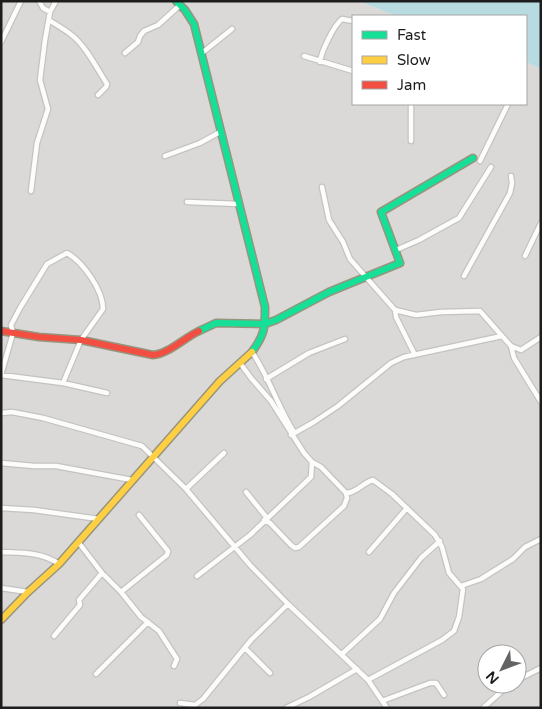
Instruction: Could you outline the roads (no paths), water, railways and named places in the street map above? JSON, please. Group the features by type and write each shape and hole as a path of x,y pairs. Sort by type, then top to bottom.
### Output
{"street":[{"path":"1,42 22,1"},
{"path":"40,1 43,8 50,12"},
{"path":"31,192 37,143 48,109 40,80 50,12 56,1"},
{"path":"1,620 79,543 220,381 252,352 262,338 266,324 265,307 194,24 178,3 158,25 144,31 138,42 125,53"},
{"path":"320,62 321,53 337,23 342,19 352,20"},
{"path":"49,20 80,43 107,84 98,95"},
{"path":"202,53 232,29"},
{"path":"304,56 352,71"},
{"path":"410,141 411,105"},
{"path":"1,331 39,337 81,340 153,355 163,354 188,336 216,323 266,324 286,316 329,292 400,263 381,212 449,171 476,159 507,105"},
{"path":"165,156 200,143 220,132"},
{"path":"396,250 419,240 459,218 491,167"},
{"path":"464,276 510,193 511,176"},
{"path":"322,187 329,220 343,242 350,259 395,310 396,317 415,355"},
{"path":"187,202 239,204"},
{"path":"525,256 541,224"},
{"path":"64,382 81,340 103,309 103,303 96,284 73,256 66,253 47,264 11,324 13,333 1,375 64,382 107,393"},
{"path":"395,310 416,316 441,312 480,311 511,346 520,350 541,337"},
{"path":"292,433 314,422 338,406 391,363 415,355 502,336"},
{"path":"266,379 309,353 345,339"},
{"path":"511,346 514,358 541,402"},
{"path":"252,352 260,364 292,433"},
{"path":"240,362 271,401 312,462 321,467 346,493 347,498 344,506 295,548 266,519 246,492"},
{"path":"1,413 12,412 76,426 142,446 186,489 250,565 368,680 387,708"},
{"path":"186,489 224,453"},
{"path":"197,576 235,546 311,477 312,462"},
{"path":"1,463 56,466 132,480"},
{"path":"346,493 352,493 373,480 392,494 436,535 440,541 449,572 463,589 454,631 442,640 368,680"},
{"path":"1,508 34,510 99,519"},
{"path":"369,552 407,508"},
{"path":"121,592 167,555 168,551 139,515"},
{"path":"461,586 481,579 513,559 525,547 541,539"},
{"path":"342,654 380,619 400,586 422,558 440,541"},
{"path":"79,543 102,573 121,592 141,617 159,631 174,652 177,659 174,666"},
{"path":"1,552 36,554 50,558 59,564"},
{"path":"54,636 80,605 79,600 102,573"},
{"path":"1,588 28,592"},
{"path":"180,703 196,704 203,699 245,648 288,604"},
{"path":"96,674 148,622"},
{"path":"245,648 270,673"},
{"path":"527,675 541,668"},
{"path":"286,708 357,669"},
{"path":"382,701 430,683 436,683 444,695"},
{"path":"483,708 499,694"}],"water":[{"path":"359,1 541,1 541,69 527,62 527,15 394,15"}]}
